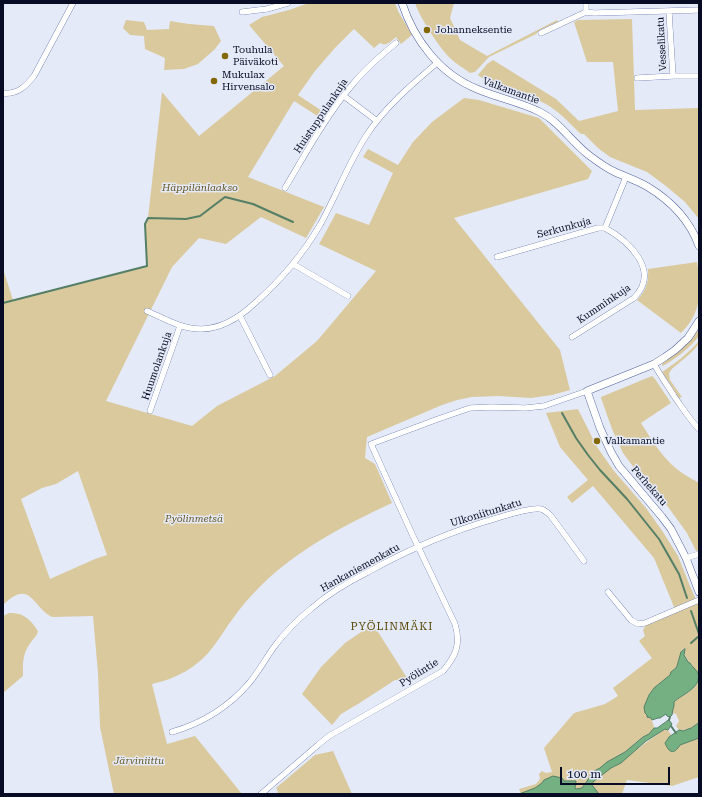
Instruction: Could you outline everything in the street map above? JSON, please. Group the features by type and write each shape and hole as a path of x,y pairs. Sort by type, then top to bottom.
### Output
{"street":[{"path":"3,93 6,94 17,91 26,86 34,76 73,3"},
{"path":"242,12 288,3"},
{"name":"Valkamantie","path":"402,3 414,31 437,63 463,83 478,90 529,107 542,113 589,156 606,167 648,187 674,207 689,225 699,246"},
{"path":"586,3 586,12"},
{"path":"542,32 586,12 669,12 699,10"},
{"name":"Vesselikatu","path":"669,12 673,76"},
{"name":"Huistuppulankuja","path":"286,188 328,118 344,96 363,73 396,43"},
{"path":"147,311 180,326 202,329 219,326 240,316 282,277 305,249 320,224 355,155 377,121 404,91 437,63"},
{"name":"Vesselikatu","path":"637,78 699,76"},
{"path":"344,96 377,121"},
{"name":"Serkunkuja","path":"497,257 598,228 606,228 626,177"},
{"name":"Kumminkuja","path":"572,337 634,298 642,286 644,272 638,256 620,237 606,228"},
{"path":"293,264 348,296"},
{"path":"240,316 270,375"},
{"path":"587,391 654,364 682,344 688,338 699,320"},
{"name":"Huumolankuja","path":"150,411 180,326"},
{"path":"654,364 699,429"},
{"name":"Pyölintie","path":"261,794 329,736 443,671 456,652 458,639 455,624 371,444 430,421 470,408 525,408 544,406 587,391"},
{"name":"Perhekatu","path":"587,391 600,428 611,452 619,466 662,516 671,530 686,558 699,592"},
{"name":"Ulkoniitunkatu","path":"418,546 455,531 511,514 537,508 548,513 584,561"},
{"name":"Hankaniemenkatu","path":"172,732 206,718 228,704 250,682 284,634 326,596 374,568 418,546"},
{"path":"686,558 699,554"},
{"path":"608,592 631,620 638,624 645,623 699,600"}],"green space":[{"path":"309,3 395,3 412,35 401,44 396,37 389,43 380,43 374,48 354,29 315,71 298,95 325,113 322,119 294,101 248,177 324,207 306,238 261,217 226,244 199,238 172,267 106,401 192,426 217,406 275,376 317,341 376,271 319,244 336,213 369,225 393,173 363,157 368,149 398,165 413,142 432,122 464,98 479,100 539,118 592,171 588,179 454,218 560,350 570,390 552,395 531,398 498,396 472,397 457,400 367,437 365,458 375,464 392,503 360,518 328,536 284,565 246,601 201,661 170,679 152,684 167,744 195,736 242,794 114,794 100,727 98,673 93,616 52,617 45,613 26,594 20,594 12,597 3,605 3,269 13,300 147,266 145,224 148,218 162,92 199,136 284,66 249,25 262,17","holes":["78,471 107,555 50,579 21,499 42,488 56,484"]},
{"path":"415,3 454,3 450,18 460,40 487,56 557,20 558,22 489,57 475,72 470,73 452,60 441,47 425,24"},
{"path":"632,19 635,110 699,108 699,219 685,202 666,186 647,172 610,157 598,148 584,134 581,134 551,107 531,97 486,80 478,75 487,64 493,60 556,99 579,121 618,111 613,62 587,62 574,22 578,20"},
{"path":"126,20 144,22 147,30 169,29 170,21 214,26 221,41 215,49 198,64 184,69 164,70 165,58 145,49 144,36 130,35 123,28"},
{"path":"697,262 699,296 697,309 687,327 681,333 637,300 643,293 646,286 648,269"},
{"path":"699,329 697,339 688,348 662,366 664,362 690,341"},
{"path":"699,341 697,347 672,369 669,374 670,380 682,397 679,398 662,372 682,358"},
{"path":"652,376 671,403 641,423 671,464 699,483 699,550 696,551 687,533 663,500 650,483 635,469 623,453 612,429 601,398"},
{"path":"578,409 597,447 614,471 646,508 678,556 699,606 699,676 686,658 684,649 682,650 676,668 669,677 655,687 648,698 650,718 654,728 649,734 625,752 607,762 614,767 665,729 668,730 672,736 665,742 668,749 671,751 675,751 680,745 699,738 699,777 672,786 627,780 622,794 521,794 519,789 536,784 540,779 539,774 542,771 546,773 552,772 544,748 574,713 605,704 618,696 613,688 652,658 639,641 645,636 643,630 646,625 676,612 654,558 593,486 572,503 567,497 588,480 560,447 546,413"},
{"path":"9,613 22,615 33,624 38,632 25,653 23,660 23,676 3,693 3,616"},
{"path":"373,624 409,681 395,680 341,714 332,725 302,694 321,667 345,643"},
{"path":"699,679 699,723 687,729 679,730 676,726 679,721 676,714 672,713 674,702 692,690"},
{"path":"333,751 352,794 276,794 278,792 276,788 315,755"}],"shaded area":[{"path":"685,649 684,655 698,673 697,683 674,702 672,715 670,717 666,714 660,718 652,720 651,718 647,717 644,707 649,695 654,688 676,668 681,652"},
{"path":"669,720 672,724 668,730 665,729 646,741 621,763 611,768 593,782 592,785 599,794 519,794 535,788 544,780 553,776 562,778 564,781 576,781 575,788 582,788 594,771 625,752 649,734 654,728 657,728"},
{"path":"699,723 699,738 680,745 672,752 668,749 665,743 669,737 679,730 683,731"}],"waterway":[{"path":"3,303 147,266 145,224 148,218 186,219 200,216 225,197 253,204 293,222"},
{"path":"562,413 576,438 588,455 627,499 659,539 679,574 687,598"},
{"path":"691,611 699,634"},
{"path":"691,643 699,636"},
{"path":"671,726 676,733"}],"place":[{"name":"Johanneksentie","path":"427,30"},
{"name":"Touhula Päiväkoti","path":"225,56"},
{"name":"Mukulax Hirvensalo","path":"214,81"},
{"name":"Valkamantie","path":"597,441"}],"district":[{"name":"PYÖLINMÄKI","path":"392,627"}],"park label":[{"name":"Häppilänlaakso","path":"200,188"},
{"name":"Pyölinmetsä","path":"194,519"},
{"name":"Järviniittu","path":"139,761"}]}
